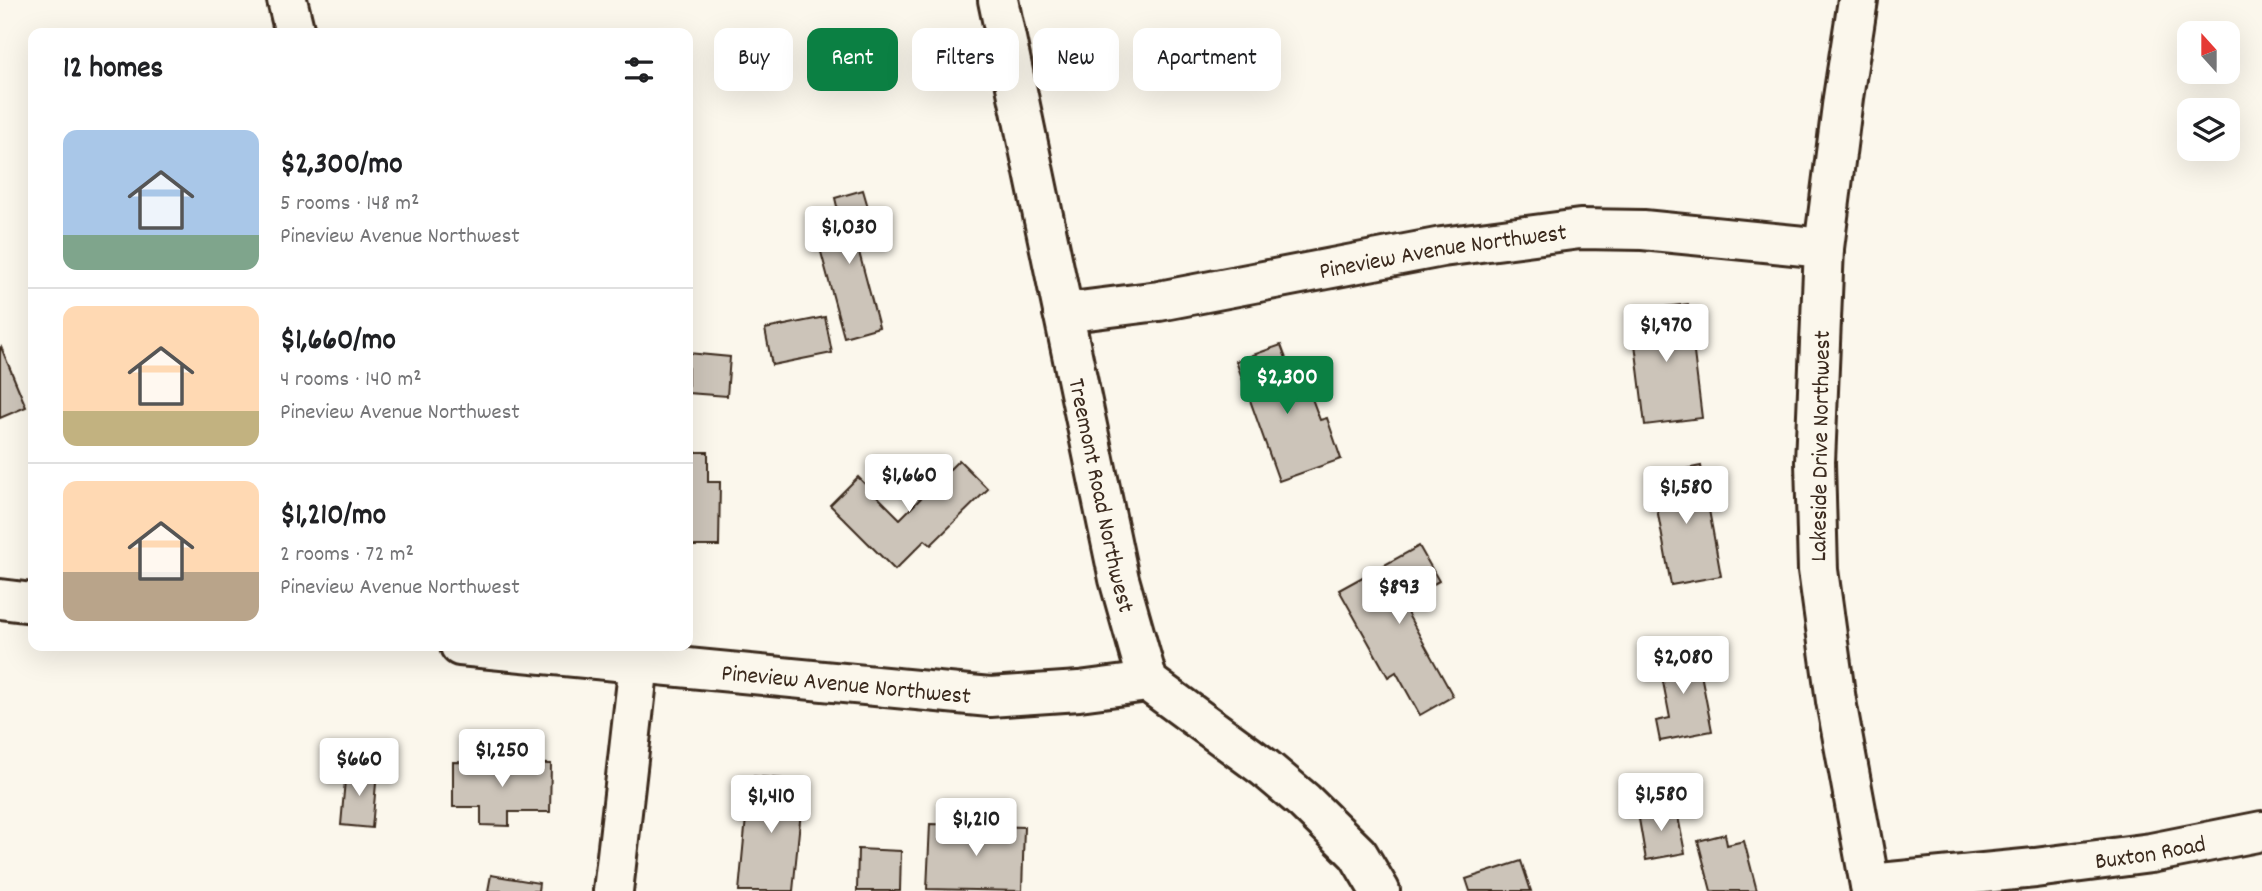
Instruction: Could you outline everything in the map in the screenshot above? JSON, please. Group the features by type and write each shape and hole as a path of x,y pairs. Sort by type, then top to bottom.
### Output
{"street":[{"path":"287,0 294,28"},
{"name":"Treemont Road Northwest","path":"998,0 1119,579 1148,682"},
{"name":"Lakeside Drive Northwest","path":"1858,0 1824,248 1815,462 1818,570 1836,701 1870,887"},
{"name":"Pineview Avenue Northwest","path":"1063,313 1159,301 1443,247 1580,229 1643,230 1824,248"},
{"path":"0,599 28,602"},
{"name":"Pineview Avenue Northwest","path":"513,651 989,697 1079,691 1148,682"},
{"path":"613,891 639,663"},
{"path":"1148,682 1265,768 1304,801 1357,854 1380,891"},
{"name":"Buxton Road","path":"1870,887 2151,853 2262,831"}],"building":[{"path":"863,190 872,221 852,226 879,327 844,337 818,241 831,237 826,219 839,215 835,198"},
{"path":"1688,304 1702,418 1645,425 1631,311"},
{"path":"825,317 832,353 772,365 765,329"},
{"path":"1281,345 1298,391 1308,388 1320,420 1327,418 1341,459 1279,481 1236,361"},
{"path":"0,348 26,407 0,418"},
{"path":"693,353 730,357 727,396 693,393"},
{"path":"693,452 708,452 708,482 720,482 719,546 693,546"},
{"path":"959,460 988,489 931,545 925,540 895,570 830,505 858,477 900,519"},
{"path":"1701,466 1721,576 1671,585 1651,476"},
{"path":"1419,546 1439,581 1401,602 1453,696 1420,715 1396,672 1388,677 1339,590"},
{"path":"1696,648 1712,731 1660,741 1656,721 1670,718 1658,656"},
{"path":"453,762 551,764 550,812 509,812 509,826 481,825 481,807 453,807"},
{"path":"346,769 377,772 372,828 341,825"},
{"path":"750,776 804,781 793,891 739,891"},
{"path":"1676,806 1685,853 1646,860 1638,813"},
{"path":"930,824 1024,827 1022,891 927,889"},
{"path":"1725,834 1727,845 1744,841 1757,891 1711,891 1698,841"},
{"path":"858,849 901,851 900,891 857,891"},
{"path":"1521,861 1531,891 1470,891 1466,879"},
{"path":"491,875 539,883 538,891 488,891"}]}
